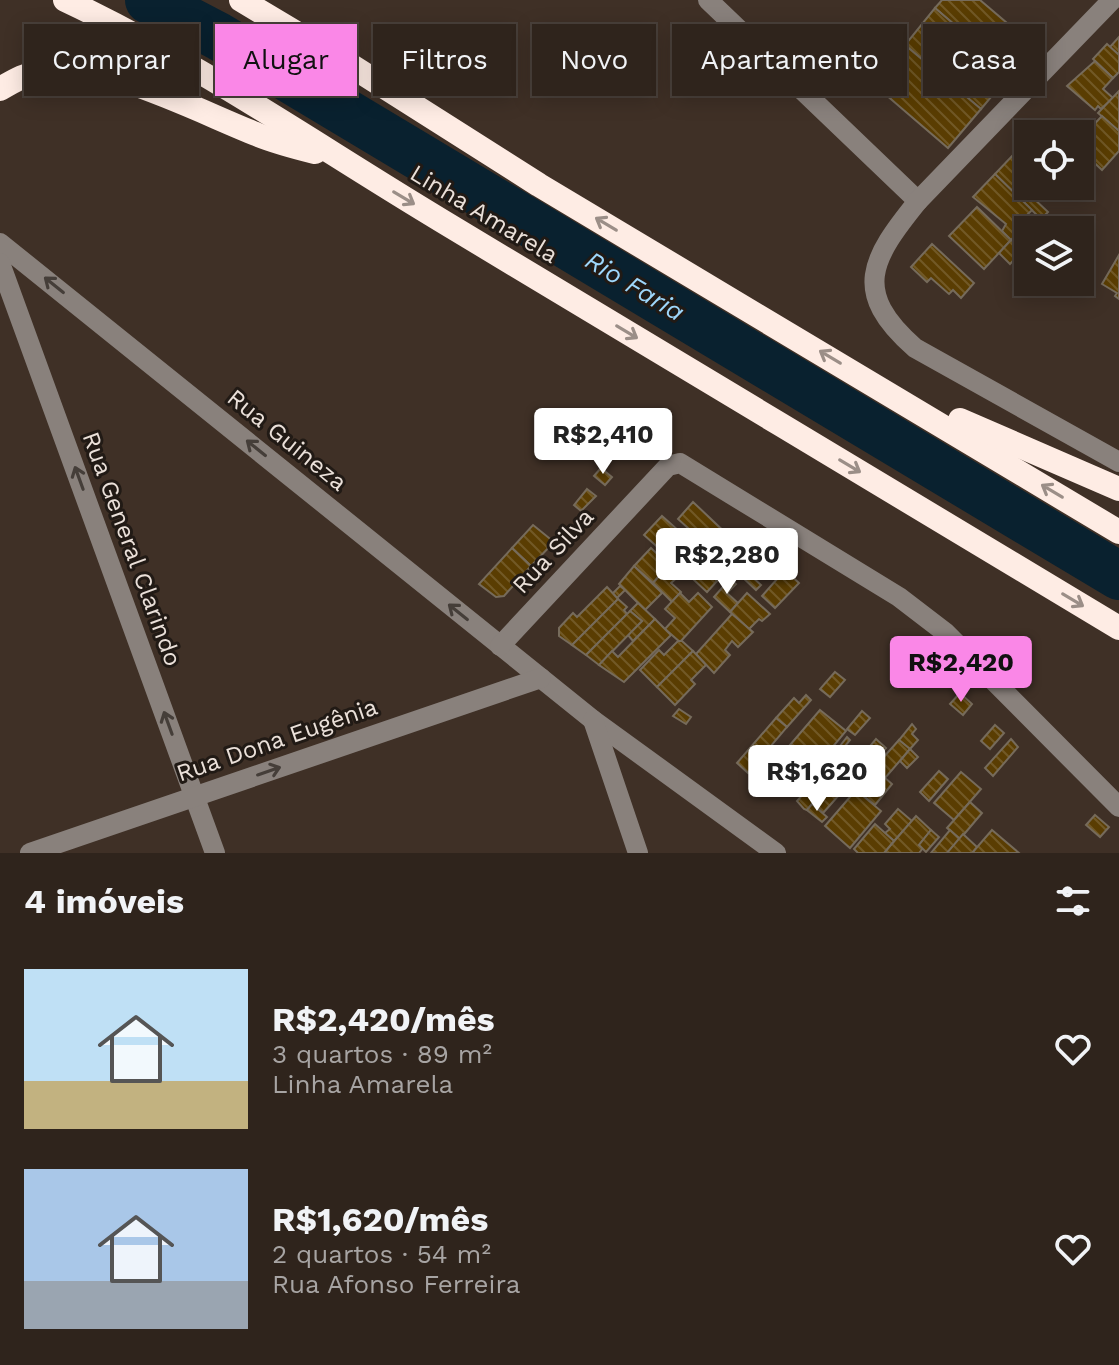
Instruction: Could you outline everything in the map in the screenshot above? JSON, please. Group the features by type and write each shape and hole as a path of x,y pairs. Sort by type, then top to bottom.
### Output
{"highway":[{"name":"Linha Amarela","path":"65,0 120,26 206,74 337,158 1119,628"},
{"path":"241,0 539,185 1119,532"},
{"path":"0,89 22,76 48,69 77,70 142,86 259,135 337,158"},
{"path":"876,384 1119,489"}],"street":[{"path":"708,0 918,201"},
{"path":"1112,0 918,201 889,236 876,261 874,284 880,308 892,328 915,348 1119,462"},
{"name":"Rua Guineza","path":"0,243 593,720 776,853"},
{"name":"Rua General Clarindo","path":"0,263 215,853"},
{"name":"Rua Silva","path":"500,646 668,466 680,463 899,597 946,633 1119,807"},
{"name":"Rua Dona Eugênia","path":"30,853 541,678"},
{"path":"593,720 638,853"}],"building":[{"path":"942,0 980,0 1008,24 954,24 935,8"},
{"path":"935,8 954,24 923,24 923,60 907,47 907,43"},
{"path":"1119,37 1119,55 1110,47"},
{"path":"1107,44 1119,55 1119,72 1113,78 1093,59"},
{"path":"907,47 923,60 923,96 966,96 981,109 948,148 887,96 907,96"},
{"path":"1095,61 1113,78 1103,89 1113,98 1101,109 1098,106 1095,110 1067,86"},
{"path":"1119,91 1119,131 1098,113"},
{"path":"966,96 992,96 981,109"},
{"path":"1102,116 1119,131 1119,151 1102,170 1094,162 1094,124"},
{"path":"1014,154 1014,193 995,174"},
{"path":"995,174 1014,192 1014,200 1022,200 1032,210 1026,216 1014,216 1014,237 1011,240 1002,231 1006,224 973,197"},
{"path":"1022,200 1035,200 1048,212 1038,216"},
{"path":"977,207 1011,240 984,269 949,236"},
{"path":"1011,240 1014,242 1014,260 1010,264 999,253"},
{"path":"932,244 974,283 961,298 953,290 949,294 931,278 927,282 911,267"},
{"path":"1119,255 1119,299 1115,296 1117,293 1102,284"},
{"path":"625,437 639,448 632,456 618,445"},
{"path":"601,468 612,477 605,485 594,476"},
{"path":"587,489 596,496 581,511 574,505"},
{"path":"693,502 748,554 733,569 712,550 719,543 705,529 698,537 678,519"},
{"path":"662,516 679,531 662,551 644,535"},
{"path":"533,525 554,542 531,566 512,548"},
{"path":"679,531 725,572 717,581 699,565 690,576 662,551"},
{"path":"512,548 531,566 504,596 496,597 479,584"},
{"path":"651,548 669,565 653,583 634,566"},
{"path":"752,564 758,569 751,576 761,585 756,590 741,576"},
{"path":"669,565 680,575 671,583 681,592 672,602 653,583"},
{"path":"634,566 662,593 645,610 619,584"},
{"path":"704,569 717,581 707,592 694,580"},
{"path":"785,570 799,583 775,608 762,596"},
{"path":"730,579 736,584 727,593 738,603 730,612 714,597"},
{"path":"620,586 625,590 617,598 613,593"},
{"path":"607,587 618,599 572,645 559,636 559,628 573,613 577,617"},
{"path":"680,593 689,602 698,593 712,607 680,642 665,629 675,618 665,609"},
{"path":"747,593 770,614 749,629 730,612"},
{"path":"618,599 627,607 624,610 627,614 586,655 572,645"},
{"path":"638,603 655,619 633,641 628,635 642,621 630,611"},
{"path":"630,611 642,621 599,665 586,655"},
{"path":"732,614 753,632 738,647 732,641 725,650 730,655 714,673 696,654"},
{"path":"655,619 671,635 624,682 599,665 612,651 618,657"},
{"path":"678,641 693,651 657,687 640,670 659,650 664,655"},
{"path":"693,651 706,665 691,680 695,684 675,705 657,687"},
{"path":"835,672 845,680 830,697 820,689"},
{"path":"960,693 972,704 963,715 950,704"},
{"path":"806,695 811,700 787,727 776,718 794,698 799,703"},
{"path":"679,709 691,717 686,724 673,716"},
{"path":"820,710 846,731 810,774 784,752"},
{"path":"862,711 870,718 855,735 847,729"},
{"path":"776,718 787,727 748,773 737,763"},
{"path":"912,724 916,729 912,734 918,740 910,749 899,740"},
{"path":"995,725 1004,733 990,749 981,741"},
{"path":"847,737 850,740 836,757 833,755"},
{"path":"876,739 886,748 870,767 862,761"},
{"path":"1011,739 1018,747 993,776 985,768"},
{"path":"899,740 910,749 885,778 874,768"},
{"path":"910,749 918,757 907,768 900,761"},
{"path":"838,755 848,764 852,759 863,768 823,813 812,804 807,810 804,809 797,801 819,776 825,781 827,778 822,773"},
{"path":"874,768 892,784 875,805 856,790"},
{"path":"939,771 948,779 929,801 920,792"},
{"path":"961,772 981,789 954,820 934,803"},
{"path":"856,790 881,811 850,848 825,826"},
{"path":"970,802 982,813 960,839 947,828"},
{"path":"812,804 827,817 822,822 807,810"},
{"path":"898,809 912,821 894,841 885,833 890,829 885,824"},
{"path":"1095,815 1109,827 1100,837 1086,825"},
{"path":"916,816 931,830 919,845 923,848 919,853 884,853"},
{"path":"875,824 894,841 884,853 858,853 854,849"},
{"path":"931,830 939,837 926,852 919,845"},
{"path":"950,830 960,839 947,853 931,853"},
{"path":"992,830 1019,853 972,853"},
{"path":"963,834 977,847 972,853 947,853"}],"waterway":[{"name":"Rio Faria","path":"149,0 218,36 1119,576"}]}
